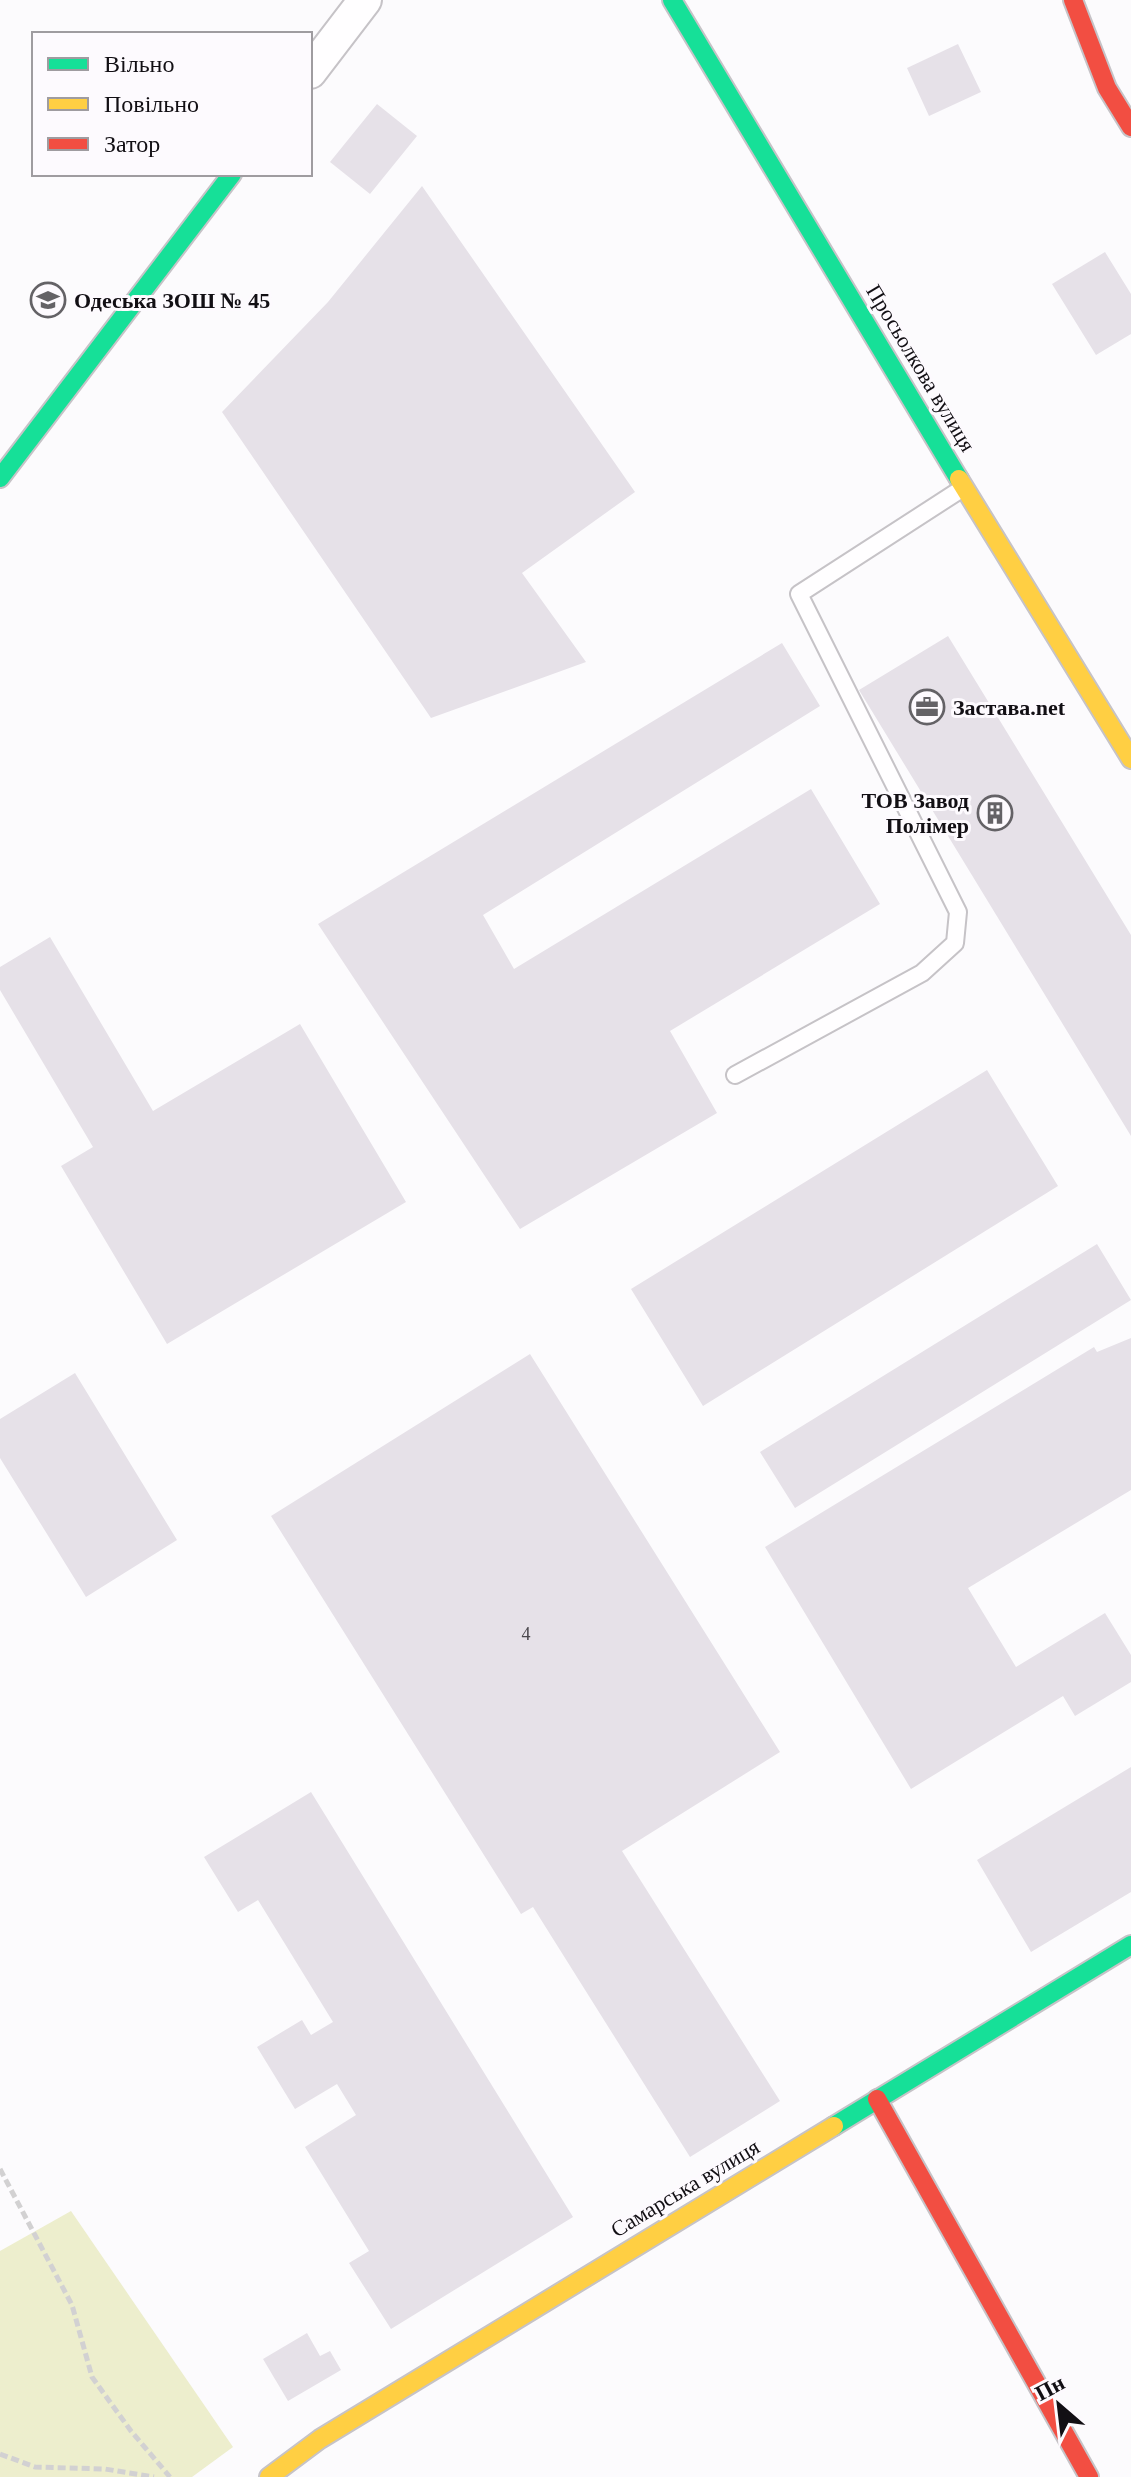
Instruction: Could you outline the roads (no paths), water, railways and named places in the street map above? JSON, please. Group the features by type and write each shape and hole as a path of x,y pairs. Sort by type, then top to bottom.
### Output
{"street":[{"path":"312,69 365,0"},
{"name":"Просьолкова вулиця","path":"672,0 1131,759"},
{"path":"1073,0 1107,88 1131,127"},
{"path":"0,478 230,176"},
{"name":"Самарська вулиця","path":"269,2477 320,2439 1131,1945"},
{"path":"877,2099 1089,2477"}],"lane":[{"path":"735,1075 922,973 955,943 958,912 799,594 964,487"}],"place":[{"name":"Одеська ЗОШ № 45","path":"48,300"},
{"name":"Застава.net","path":"927,707"},
{"name":"ТОВ Завод Полімер","path":"995,813"}]}
